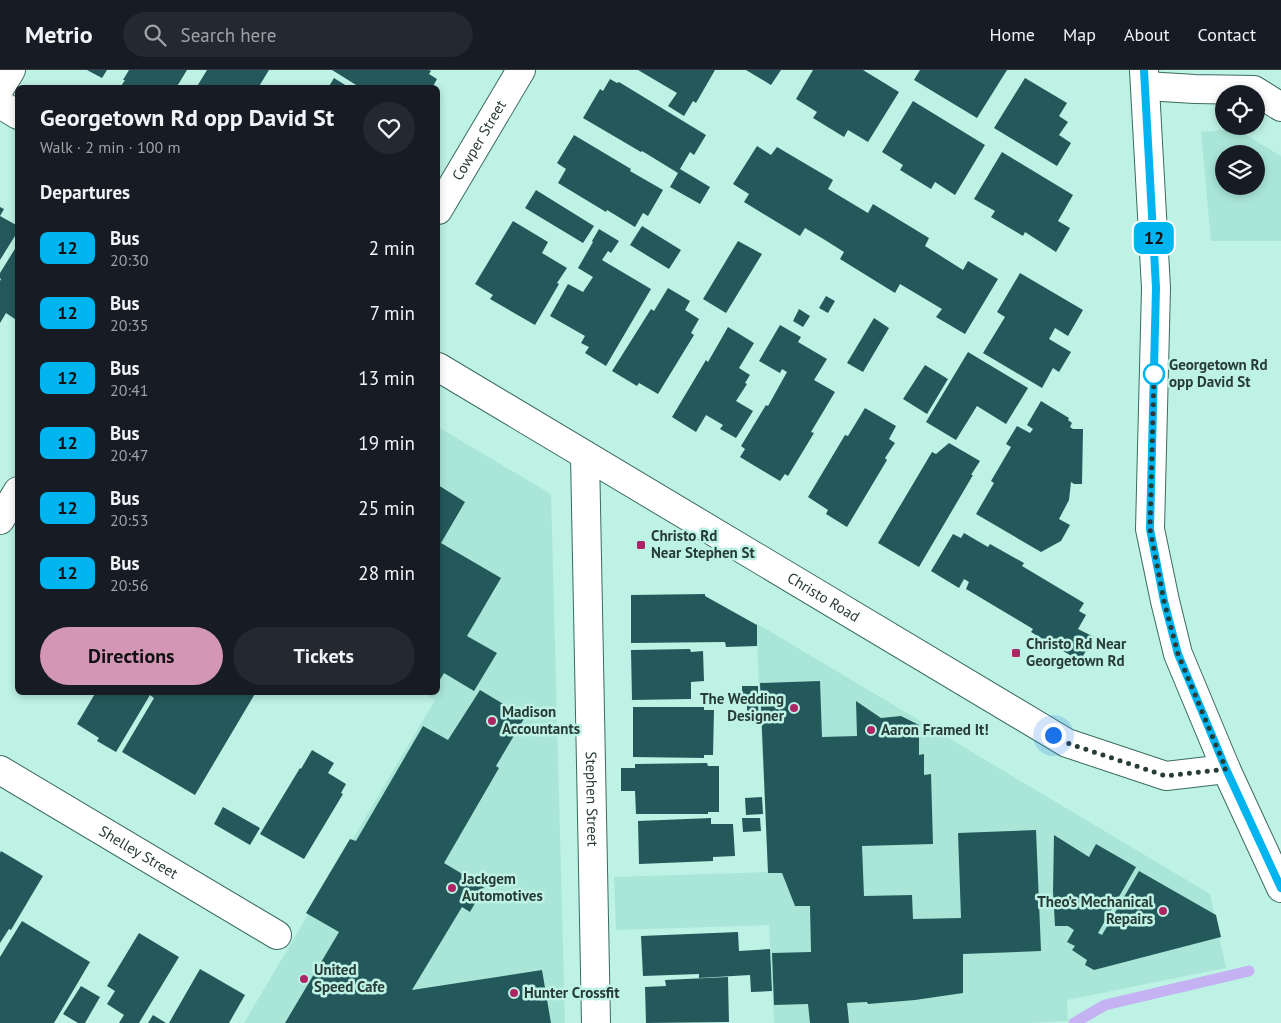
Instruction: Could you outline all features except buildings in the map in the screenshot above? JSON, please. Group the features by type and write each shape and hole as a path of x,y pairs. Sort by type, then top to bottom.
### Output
{"street":[{"path":"0,88 11,70"},
{"name":"Cowper Street","path":"440,207 521,70"},
{"path":"1281,107 1254,90 1195,89 1144,78 1156,288 1150,529 1164,601 1178,654 1226,769 1281,888"},
{"path":"0,104 15,113"},
{"name":"Christo Road","path":"440,368 1067,743 1166,776 1226,769"},
{"name":"Stephen Street","path":"585,455 596,1023"},
{"path":"0,520 15,496"},
{"name":"Shelley Street","path":"0,770 277,935"}],"shaded area":[{"path":"1215,131 1215,135 1246,135 1263,145 1215,145 1215,195 1265,195 1265,146 1281,156 1281,241 1211,241 1201,132"},
{"path":"440,428 551,494 565,1023 244,1023 435,700 426,695 440,695"},
{"path":"756,623 1210,894 1226,968 1067,1000 1068,1021 1030,1023 774,1023 769,925 616,930 614,877 768,872"}],"waterway":[{"path":"1074,1023 1105,1005 1249,971"}],"bus line":[{"name":"12","path":"1144,70 1156,288 1150,529 1164,601 1178,654 1226,769 1281,888"}],"place":[{"name":"Georgetown Rd opp David St","path":"1154,374"},
{"name":"Christo Rd Near Stephen St","path":"641,545"},
{"name":"Christo Rd Near Georgetown Rd","path":"1016,653"},
{"name":"The Wedding Designer","path":"794,708"},
{"name":"Madison Accountants","path":"492,721"},
{"name":"Aaron Framed It!","path":"871,730"},
{"name":"Jackgem Automotives","path":"452,888"},
{"name":"Theo’s Mechanical Repairs","path":"1163,911"},
{"name":"United Speed Cafe","path":"304,979"},
{"name":"Hunter Crossfit","path":"514,993"}],"route":[{"path":"1053,735 1067,743 1166,776 1226,769 1178,654 1164,601 1150,529 1154,374"}]}
